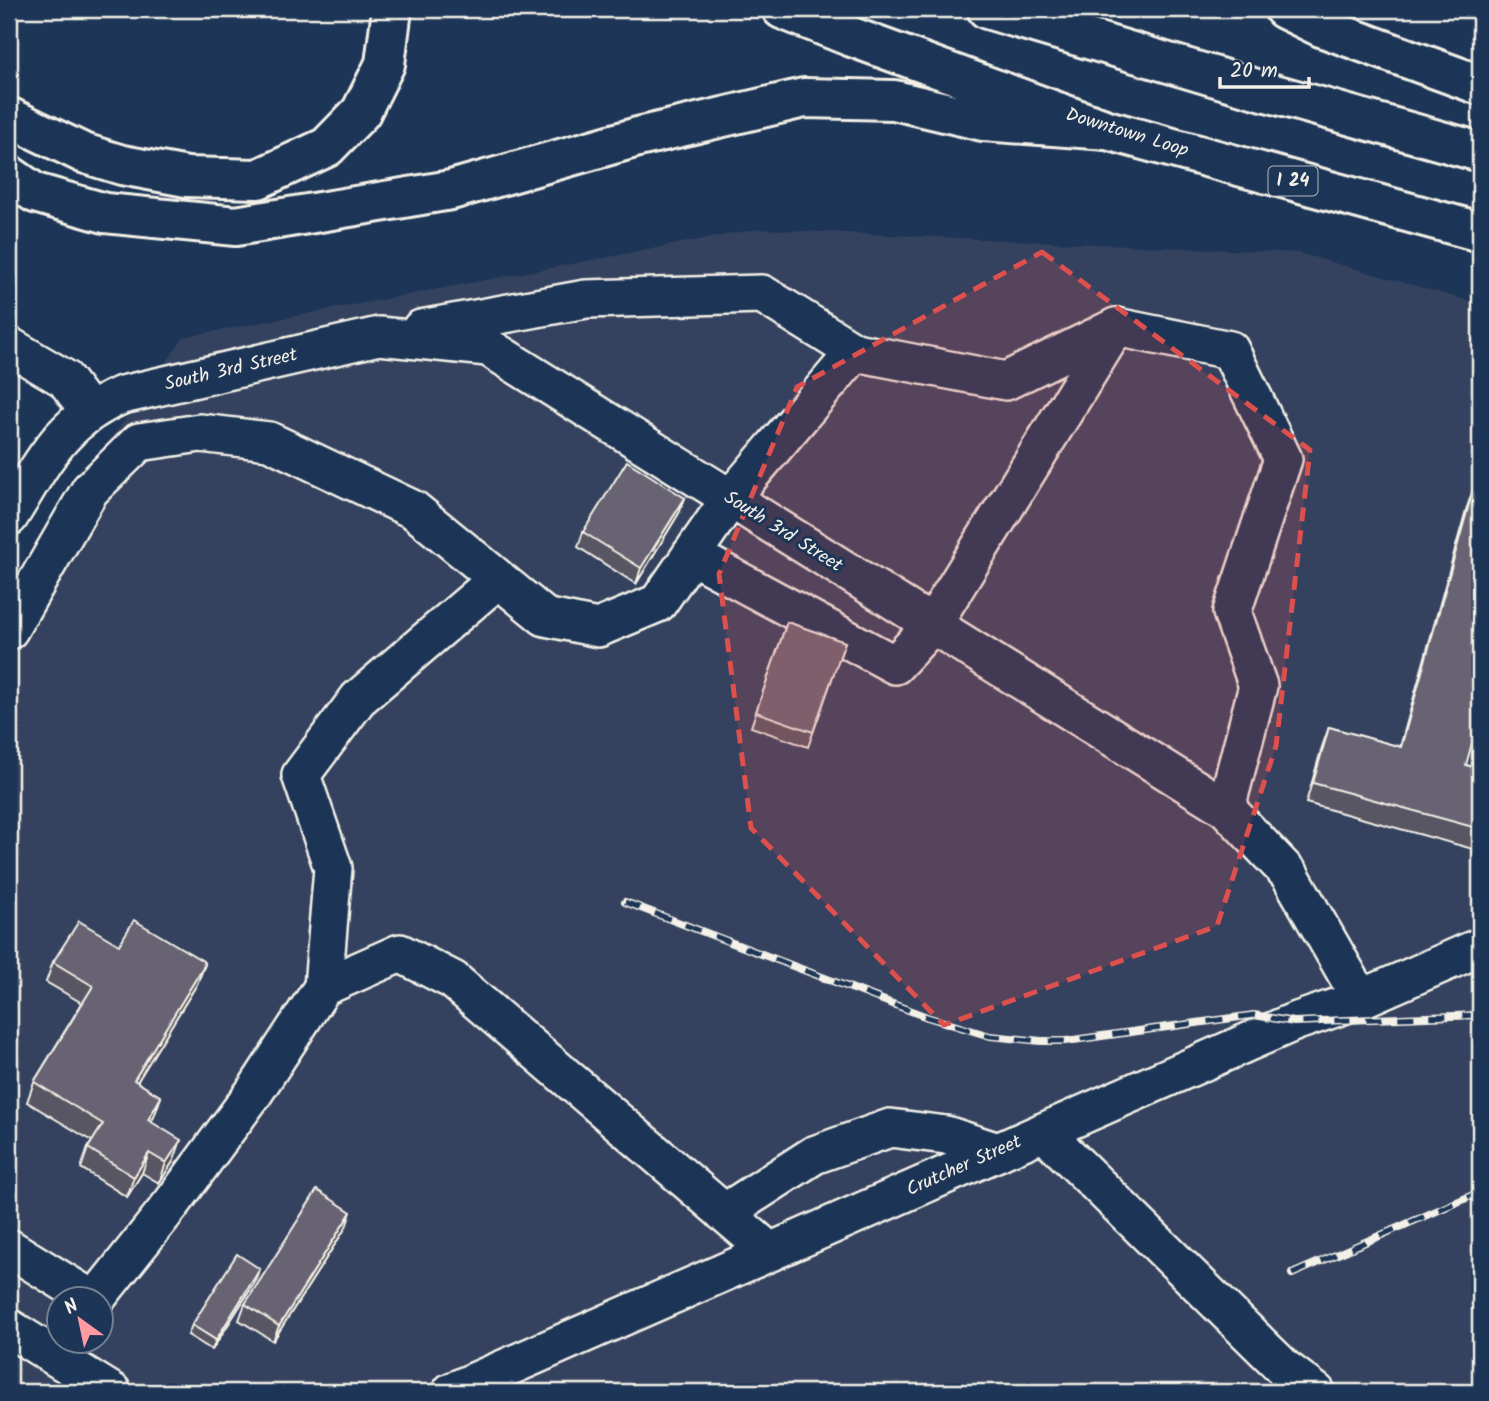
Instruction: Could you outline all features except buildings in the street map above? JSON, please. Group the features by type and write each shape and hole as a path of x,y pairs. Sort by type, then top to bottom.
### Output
{"highway":[{"path":"9,117 83,153 122,166 187,177 258,179 327,147 361,112 386,64 392,9"},
{"name":"Downtown Loop","path":"782,9 1107,130 1480,232"},
{"path":"987,9 1480,152"},
{"path":"1284,9 1321,27 1480,85"},
{"path":"9,175 35,193 106,214 236,226 451,190 638,137 804,98 894,100 983,121 1107,130"}],"street":[{"path":"379,336 586,299 762,293 855,352 1006,381 1116,327 1230,350 1283,459 1232,612 1258,686 1226,808"},
{"path":"691,555 895,665 932,625 1116,327"},
{"name":"South 3rd Street","path":"9,517 60,437 89,411 121,395 379,336 488,348 1226,808 1290,875 1360,999"},
{"path":"9,346 65,379 89,411"},
{"path":"9,630 90,490 139,442 200,433 269,441 414,510 545,617 598,628 659,603 730,499 855,352"},
{"path":"105,1286 173,1202 255,1091 323,986 333,867 301,775 358,699 498,579"},
{"name":"Crutcher Street","path":"451,1392 1294,1022 1360,999 1480,947"},
{"path":"323,986 400,953 453,980 770,1252"},
{"path":"724,1213 814,1155 890,1128 946,1135 998,1152"},
{"path":"1044,1132 1284,1368 1315,1392"},
{"path":"9,1248 71,1286"},
{"path":"9,1328 46,1343"},
{"path":"70,1356 109,1391"}],"highlighted area":[{"path":"1042,252 1310,450 1276,746 1217,926 944,1025 751,828 719,574 797,387"}],"shaded area":[{"path":"757,229 1299,253 1480,304 1480,1392 9,1392 9,594 74,490 184,337"}],"railway":[{"path":"625,902 927,1017 990,1036 1066,1041 1254,1015 1294,1022 1480,1015"},
{"path":"1292,1274 1480,1192"}]}
